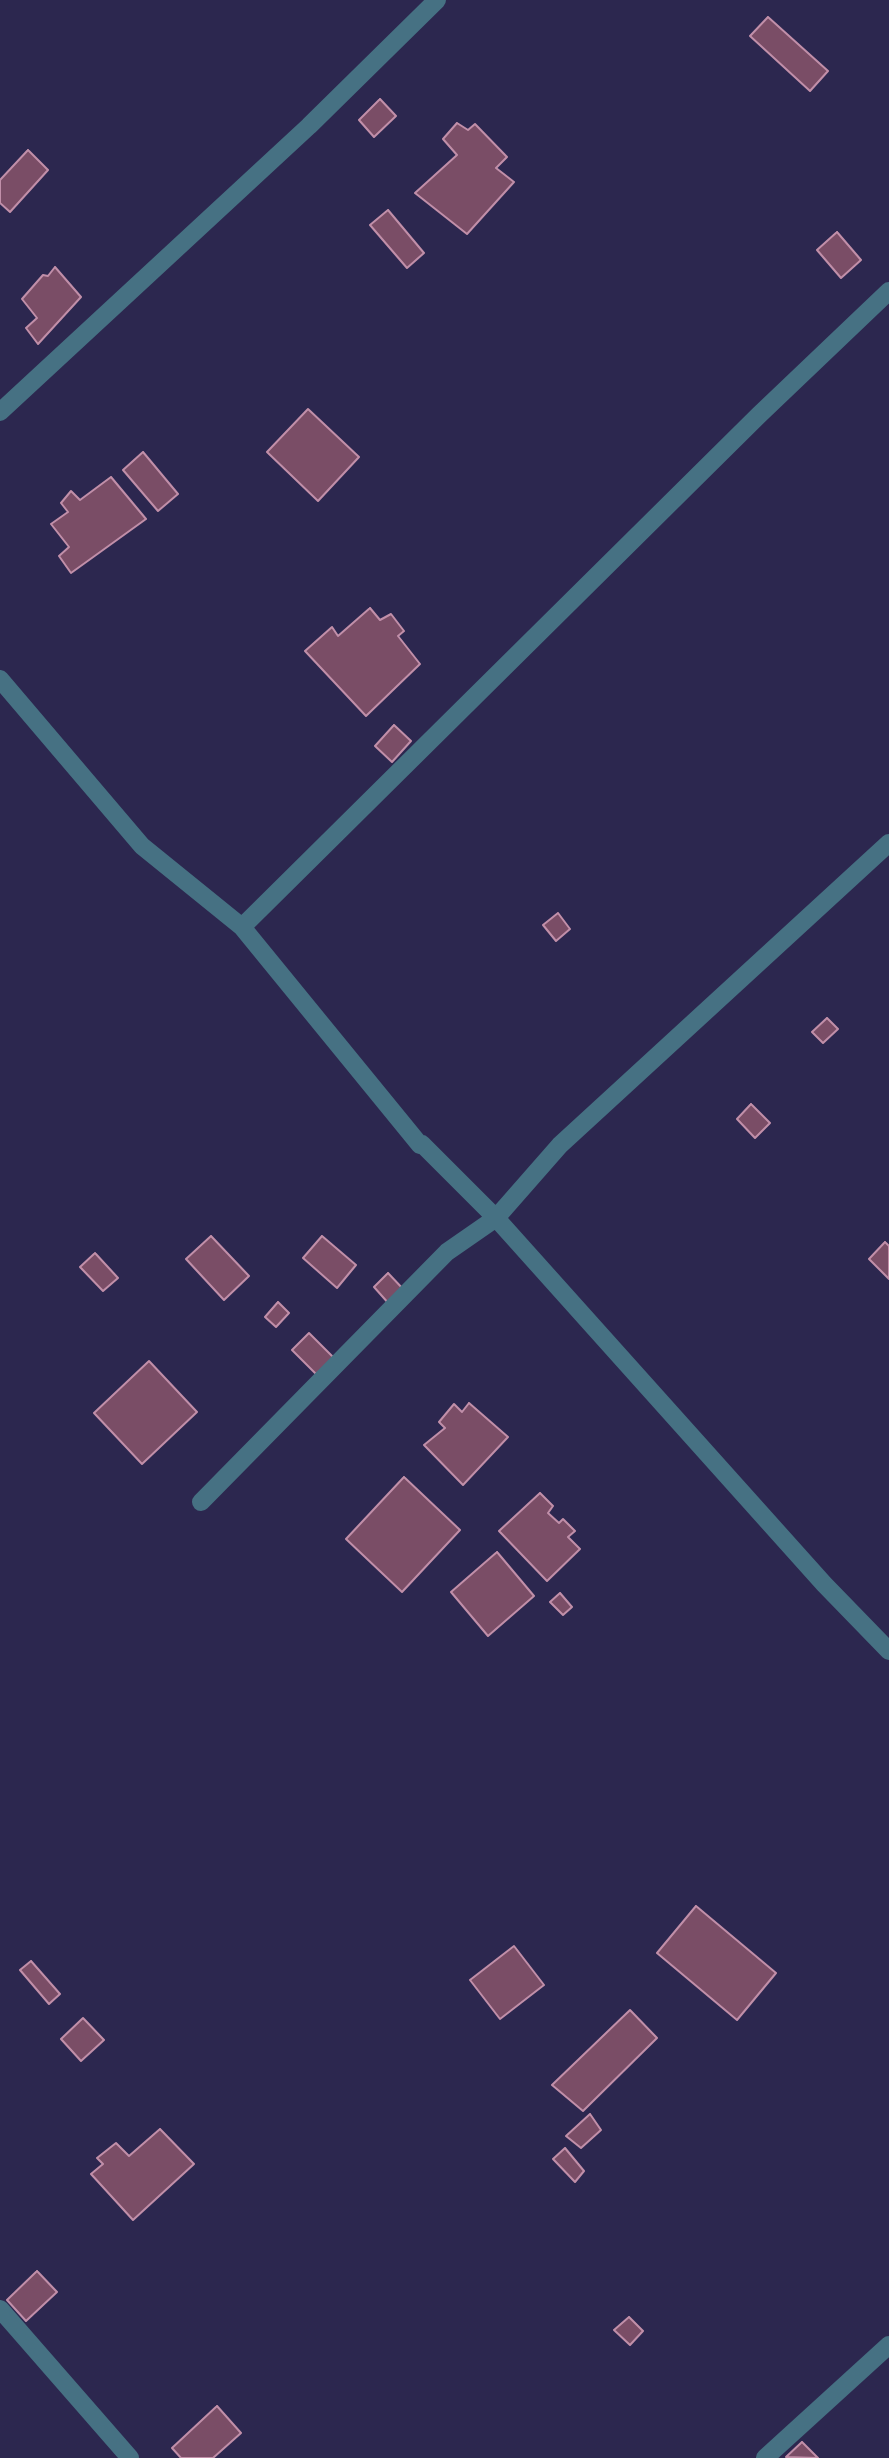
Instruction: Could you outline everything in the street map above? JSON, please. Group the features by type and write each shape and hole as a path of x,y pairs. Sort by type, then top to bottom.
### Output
{"street":[{"path":"0,412 309,126 438,0"},
{"path":"242,927 749,425 889,291"},
{"path":"0,679 142,846 242,927 420,1146 422,1144 496,1218 815,1573 889,1651"},
{"path":"201,1502 447,1252 496,1218 560,1145 889,843"},
{"path":"0,2309 130,2458"},
{"path":"765,2458 889,2345"}],"building":[{"path":"768,17 828,71 810,91 750,36"},
{"path":"380,99 396,116 374,137 359,120"},
{"path":"457,123 468,130 475,124 507,157 496,168 514,182 467,234 415,193 457,155 443,139"},
{"path":"28,150 48,170 10,212 0,203 0,180"},
{"path":"388,210 424,253 407,268 370,225"},
{"path":"837,232 861,260 841,278 817,250"},
{"path":"55,267 81,297 38,344 26,328 37,318 22,299 43,275 48,276"},
{"path":"308,409 359,457 318,501 267,452"},
{"path":"143,452 178,494 158,511 123,470"},
{"path":"111,477 146,519 71,573 59,556 69,547 51,524 68,512 61,503 71,491 80,500"},
{"path":"370,608 380,620 391,614 404,631 398,636 420,664 366,716 305,651 332,627 338,636"},
{"path":"394,725 411,741 392,762 375,746"},
{"path":"558,913 570,929 556,941 543,925"},
{"path":"827,1018 838,1029 823,1043 812,1032"},
{"path":"751,1104 770,1123 755,1138 737,1119"},
{"path":"211,1236 249,1276 224,1300 186,1259"},
{"path":"322,1236 356,1265 337,1288 303,1258"},
{"path":"885,1242 889,1246 889,1279 869,1259"},
{"path":"95,1253 118,1278 103,1291 80,1267"},
{"path":"388,1273 405,1291 390,1305 374,1287"},
{"path":"278,1302 289,1313 276,1327 265,1317"},
{"path":"309,1333 338,1362 321,1379 292,1350"},
{"path":"149,1361 197,1412 142,1464 94,1413"},
{"path":"469,1403 508,1437 463,1485 424,1445 445,1428 439,1422 454,1404 462,1412"},
{"path":"404,1477 460,1530 402,1592 346,1539"},
{"path":"540,1493 553,1506 548,1513 559,1523 563,1519 575,1531 568,1537 580,1549 547,1581 499,1531"},
{"path":"497,1552 534,1596 488,1636 451,1592"},
{"path":"560,1593 572,1607 563,1615 550,1602"},
{"path":"696,1906 776,1973 737,2020 657,1953"},
{"path":"514,1946 544,1985 500,2019 470,1980"},
{"path":"31,1961 60,1994 49,2004 20,1970"},
{"path":"630,2010 657,2038 583,2111 552,2085"},
{"path":"83,2018 104,2040 81,2061 61,2039"},
{"path":"590,2114 601,2130 581,2148 566,2136"},
{"path":"160,2129 194,2164 133,2220 91,2174 103,2164 97,2158 116,2143 129,2156"},
{"path":"565,2148 584,2171 575,2182 553,2159"},
{"path":"37,2271 57,2292 26,2321 7,2300"},
{"path":"629,2317 643,2331 630,2345 614,2330"},
{"path":"217,2406 241,2433 213,2458 181,2458 172,2448"},
{"path":"802,2442 818,2458 786,2457"}]}
